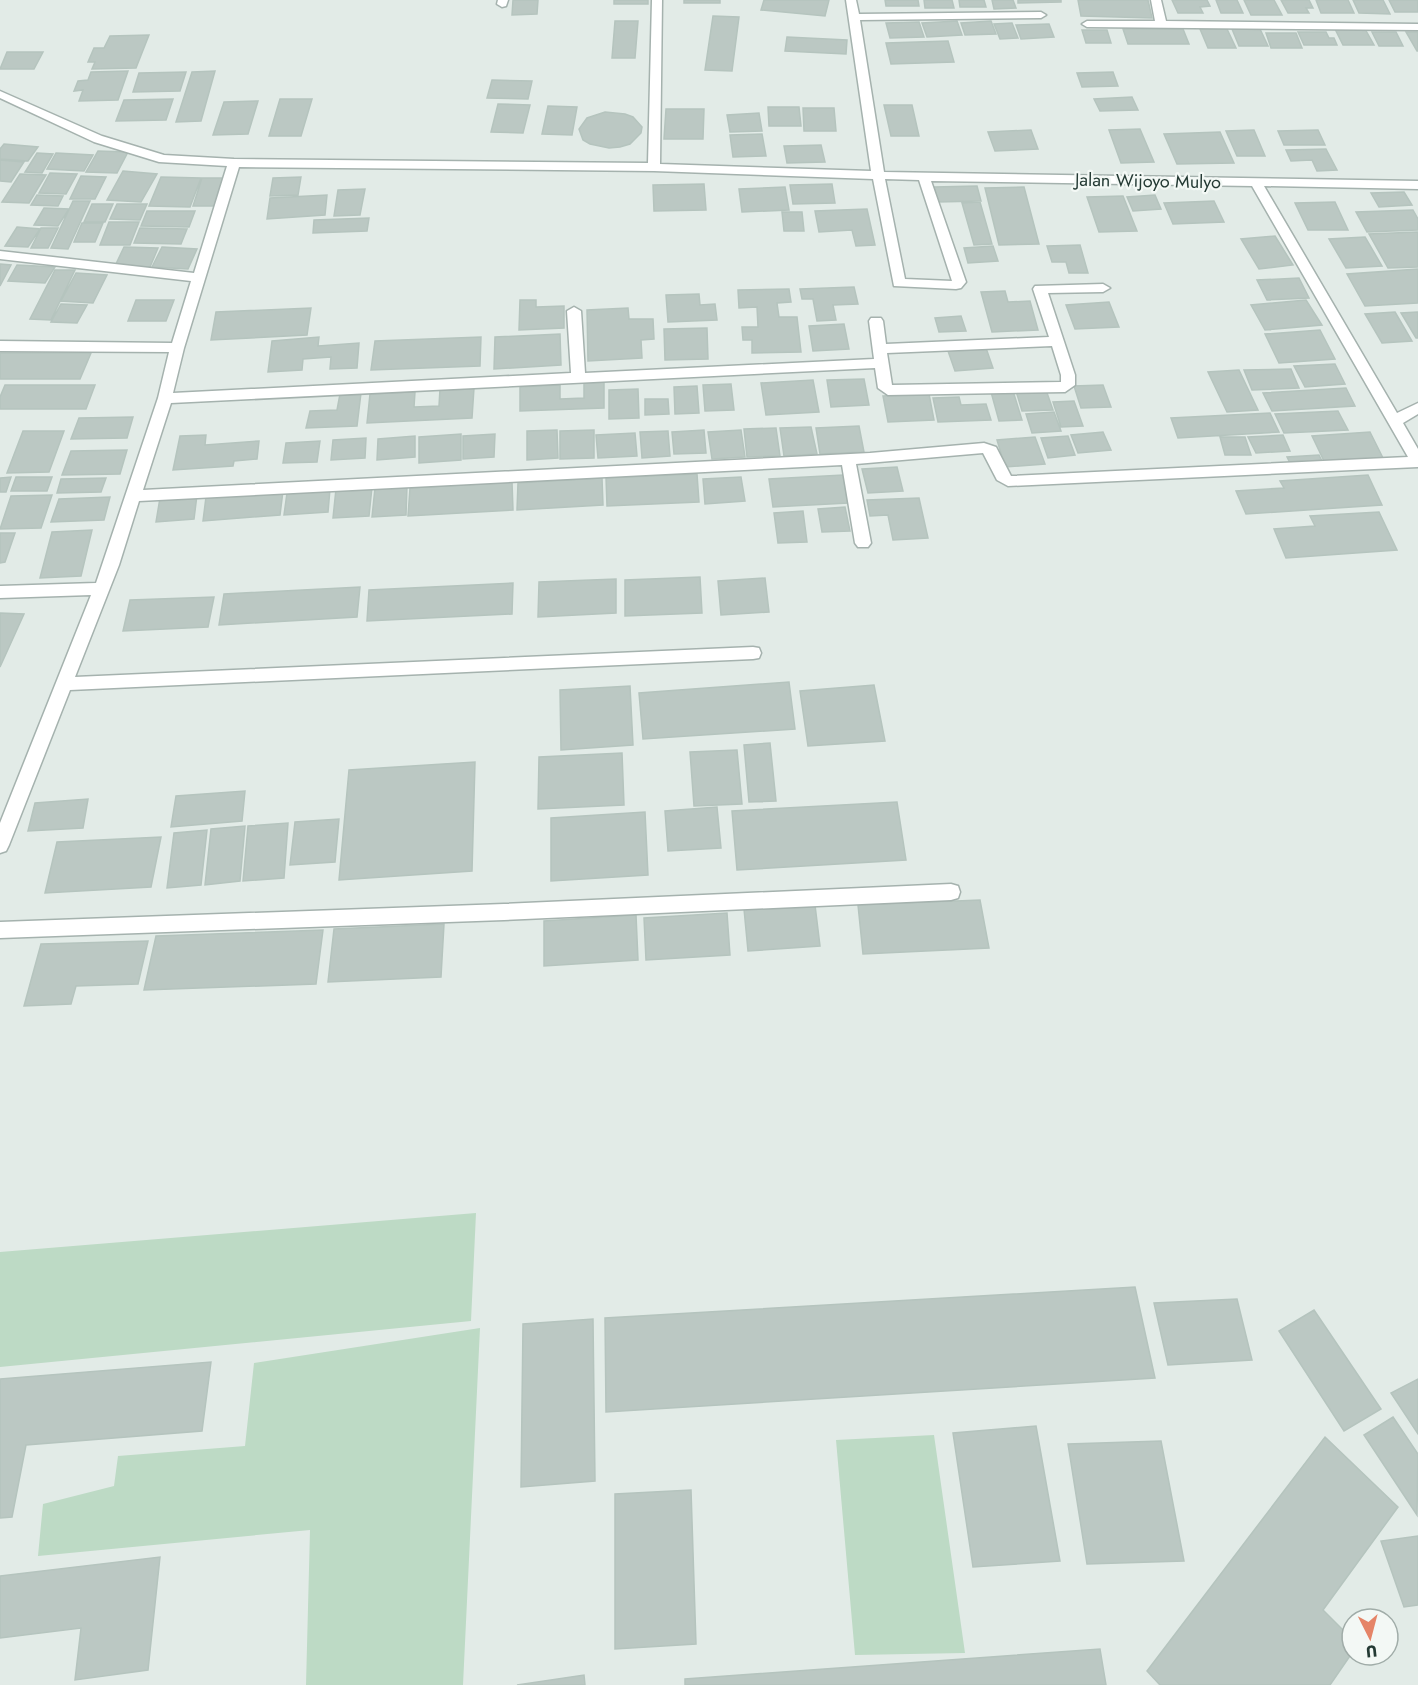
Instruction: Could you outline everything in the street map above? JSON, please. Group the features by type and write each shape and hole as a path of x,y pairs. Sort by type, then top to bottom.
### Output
{"street":[{"path":"654,167 657,0"},
{"path":"851,0 878,175 899,283 956,285 959,282 924,177"},
{"path":"1156,0 1161,24"},
{"path":"854,17 1041,15"},
{"path":"1087,24 1418,27"},
{"name":"Jalan Wijoyo Mulyo","path":"0,94 98,139 163,159 234,163 654,167 924,177 1418,184"},
{"path":"0,845 102,589 134,496 234,163"},
{"path":"134,496 917,456 984,448 991,451 1002,476 1008,481 1418,462 1256,183"},
{"path":"0,255 200,278"},
{"path":"876,321 885,388 891,392 1065,387 1068,384 1068,375 1040,289 1103,288"},
{"path":"574,311 578,378"},
{"path":"165,398 578,378 1057,342"},
{"path":"0,346 177,348"},
{"path":"1393,422 1418,408"},
{"path":"848,459 863,543"},
{"path":"0,592 102,589"},
{"path":"64,684 753,653"},
{"path":"0,930 516,912 951,892"}],"green space":[{"path":"476,1213 471,1321 0,1367 0,1252"},
{"path":"480,1328 463,1685 306,1685 310,1530 38,1556 43,1504 114,1486 118,1456 245,1446 254,1363"},
{"path":"934,1435 965,1653 855,1655 836,1440"}],"building":[{"path":"513,0 538,0 537,14 512,15"},
{"path":"614,0 648,0 648,4 614,4"},
{"path":"684,0 720,0 720,3 684,3"},
{"path":"764,0 829,0 825,16 761,10"},
{"path":"885,0 918,0 919,6 886,6"},
{"path":"924,0 952,0 954,8 925,8"},
{"path":"959,0 984,0 986,7 960,7"},
{"path":"992,0 1013,0 1016,8 994,9"},
{"path":"1018,0 1061,0 1061,2 1018,3"},
{"path":"1078,0 1148,0 1152,18 1081,16"},
{"path":"1172,0 1207,0 1210,6 1200,7 1203,13 1178,13"},
{"path":"1216,0 1237,0 1243,13 1221,13"},
{"path":"1244,0 1274,0 1282,15 1251,15"},
{"path":"1281,0 1309,0 1313,8 1306,8 1309,13 1288,13"},
{"path":"1316,0 1348,0 1354,13 1321,13"},
{"path":"1353,0 1383,0 1390,14 1359,13"},
{"path":"1389,0 1418,0 1418,12 1395,12"},
{"path":"713,16 739,17 732,71 705,70"},
{"path":"615,21 638,21 635,58 612,58"},
{"path":"957,21 962,35 927,37 922,23"},
{"path":"991,21 996,34 965,35 961,23"},
{"path":"919,22 924,37 890,38 886,23"},
{"path":"1012,23 1018,38 1000,39 994,24"},
{"path":"1049,24 1054,37 1021,39 1016,25"},
{"path":"1123,29 1183,29 1189,44 1128,44"},
{"path":"1200,29 1227,29 1236,48 1208,48"},
{"path":"1232,29 1260,29 1268,46 1239,46"},
{"path":"1335,29 1365,29 1374,45 1343,45"},
{"path":"1082,30 1107,30 1111,43 1086,43"},
{"path":"1298,32 1326,32 1329,38 1334,38 1337,45 1304,45"},
{"path":"1372,32 1396,32 1403,46 1379,46"},
{"path":"1406,32 1418,32 1418,51 1417,51"},
{"path":"1266,33 1296,33 1302,48 1271,48"},
{"path":"149,35 136,68 92,69 95,62 88,62 94,48 104,48 110,36"},
{"path":"787,37 847,40 846,54 785,51"},
{"path":"948,41 954,62 891,64 886,43"},
{"path":"7,52 43,52 34,69 0,69"},
{"path":"128,71 118,100 79,101 83,90 74,91 78,81 88,80 91,72"},
{"path":"215,71 201,121 176,122 192,72"},
{"path":"186,72 180,91 133,92 139,73"},
{"path":"1113,72 1118,86 1082,87 1077,73"},
{"path":"492,80 532,81 528,99 487,98"},
{"path":"1132,97 1138,110 1100,111 1094,99"},
{"path":"173,99 166,120 116,121 124,100"},
{"path":"280,99 312,99 301,136 269,136"},
{"path":"258,101 248,134 213,135 224,102"},
{"path":"498,104 530,105 523,133 491,132"},
{"path":"884,105 912,105 919,136 891,136"},
{"path":"548,106 577,107 572,135 542,134"},
{"path":"768,107 799,107 801,126 769,126"},
{"path":"803,108 834,108 836,131 804,131"},
{"path":"666,109 704,109 703,139 664,139"},
{"path":"605,112 633,117 642,127 641,133 630,144 620,147 609,148 583,140 579,129 587,118"},
{"path":"759,113 762,131 730,132 727,115"},
{"path":"1140,129 1154,162 1121,163 1109,130"},
{"path":"1031,130 1038,149 995,151 988,132"},
{"path":"1254,130 1265,156 1237,156 1226,131"},
{"path":"1318,130 1325,145 1284,145 1278,131"},
{"path":"1220,132 1234,163 1177,164 1164,134"},
{"path":"762,134 766,156 733,157 730,135"},
{"path":"4,144 38,147 28,161 0,159 0,149"},
{"path":"821,145 825,162 787,163 784,146"},
{"path":"1326,149 1337,170 1317,171 1312,160 1291,161 1286,150"},
{"path":"98,151 128,152 117,173 86,172"},
{"path":"37,153 53,154 42,173 25,172"},
{"path":"56,153 93,155 84,171 47,169"},
{"path":"0,160 24,162 11,182 0,181"},
{"path":"123,171 157,174 141,202 107,200"},
{"path":"50,173 77,174 66,194 39,193"},
{"path":"20,174 46,175 29,203 2,202"},
{"path":"81,176 106,177 95,199 70,199"},
{"path":"161,177 201,178 190,207 149,206"},
{"path":"301,177 298,195 270,196 273,178"},
{"path":"202,178 226,178 217,206 193,206"},
{"path":"704,184 706,210 654,211 653,185"},
{"path":"832,184 835,203 793,204 790,185"},
{"path":"977,186 981,201 937,202 934,187"},
{"path":"785,187 789,210 742,212 739,189"},
{"path":"1024,187 1039,244 999,245 985,188"},
{"path":"365,189 360,215 334,216 338,190"},
{"path":"1404,192 1412,205 1379,207 1371,193"},
{"path":"37,195 63,196 58,206 31,205"},
{"path":"327,195 325,215 267,219 270,198"},
{"path":"1155,195 1161,209 1133,211 1127,197"},
{"path":"1123,196 1137,231 1099,232 1087,197"},
{"path":"73,201 90,201 68,249 51,248"},
{"path":"1214,201 1224,222 1173,224 1164,203"},
{"path":"980,202 992,244 974,245 962,203"},
{"path":"1335,202 1348,230 1308,230 1295,203"},
{"path":"92,204 113,204 105,222 84,222"},
{"path":"117,204 147,204 140,220 110,219"},
{"path":"44,208 69,209 58,226 34,225"},
{"path":"867,209 875,245 856,246 852,230 819,232 815,211"},
{"path":"1413,210 1418,219 1418,230 1367,232 1356,212"},
{"path":"147,211 195,211 189,227 141,226"},
{"path":"782,212 802,212 804,231 784,231"},
{"path":"369,218 367,231 313,233 314,220"},
{"path":"109,222 139,222 130,245 100,245"},
{"path":"82,223 103,223 95,242 74,242"},
{"path":"17,227 40,229 28,247 5,246"},
{"path":"41,228 58,228 48,248 31,248"},
{"path":"140,228 187,229 181,244 134,243"},
{"path":"1418,232 1418,267 1388,268 1369,234"},
{"path":"1275,236 1293,265 1259,269 1241,239"},
{"path":"1365,237 1382,266 1346,268 1329,239"},
{"path":"1080,245 1088,273 1069,273 1066,262 1052,262 1047,246"},
{"path":"993,246 998,261 968,263 964,248"},
{"path":"124,247 158,248 150,267 115,266"},
{"path":"162,247 197,249 188,269 152,267"},
{"path":"0,264 11,265 0,286"},
{"path":"17,265 55,267 45,283 8,281"},
{"path":"1418,269 1418,303 1365,306 1347,274"},
{"path":"55,270 75,270 51,320 30,319"},
{"path":"76,273 107,275 93,303 61,301"},
{"path":"1299,278 1309,298 1267,300 1257,280"},
{"path":"854,287 858,304 833,305 836,320 817,321 813,299 802,299 800,289"},
{"path":"789,289 791,302 777,303 779,317 797,317 801,352 752,353 752,340 743,340 742,327 758,327 757,307 739,308 738,290"},
{"path":"1005,291 1008,302 1030,301 1038,330 992,332 981,292"},
{"path":"699,294 700,305 715,304 717,320 668,322 666,295"},
{"path":"136,300 174,300 166,321 128,321"},
{"path":"520,300 536,300 536,307 564,306 564,328 519,330"},
{"path":"1306,300 1322,325 1265,330 1251,305"},
{"path":"1109,302 1119,327 1075,329 1066,305"},
{"path":"61,304 87,305 77,323 51,322"},
{"path":"311,308 307,335 211,340 216,312"},
{"path":"628,308 629,319 653,319 654,339 641,340 642,358 588,361 587,310"},
{"path":"1395,312 1412,341 1382,343 1365,314"},
{"path":"1418,312 1418,338 1416,338 1401,313"},
{"path":"961,316 966,331 939,332 935,318"},
{"path":"844,324 849,349 813,351 809,326"},
{"path":"707,328 708,359 665,360 664,329"},
{"path":"1320,330 1335,359 1279,363 1265,334"},
{"path":"560,334 561,365 494,369 495,337"},
{"path":"319,337 318,346 359,343 357,368 330,369 331,357 303,359 302,370 268,372 272,341"},
{"path":"481,337 480,366 371,370 375,341"},
{"path":"986,348 993,368 955,371 948,351"},
{"path":"0,353 91,353 80,379 0,379"},
{"path":"1335,364 1345,384 1305,387 1294,366"},
{"path":"1291,369 1299,388 1252,390 1244,370"},
{"path":"1239,370 1258,410 1227,412 1208,372"},
{"path":"864,379 869,405 831,407 827,380"},
{"path":"813,380 819,412 766,415 761,383"},
{"path":"604,382 604,408 520,411 520,387 560,385 560,399 584,398 584,383"},
{"path":"731,384 734,410 705,411 703,385"},
{"path":"5,385 95,385 86,409 0,409 0,397"},
{"path":"1103,385 1111,407 1081,408 1074,386"},
{"path":"697,386 699,413 675,414 674,387"},
{"path":"474,388 472,418 367,423 370,394 415,392 414,407 439,406 440,389"},
{"path":"1346,388 1355,406 1272,411 1263,393"},
{"path":"638,389 639,418 609,419 609,390"},
{"path":"1046,390 1053,410 1022,411 1016,391"},
{"path":"1013,391 1022,420 999,421 991,392"},
{"path":"361,393 357,426 306,428 310,411 337,410 340,394"},
{"path":"929,394 934,420 888,422 883,396"},
{"path":"959,397 961,405 986,404 991,420 938,422 933,398"},
{"path":"645,399 668,399 669,414 645,415"},
{"path":"1074,401 1083,426 1061,427 1053,402"},
{"path":"1338,411 1348,430 1284,433 1275,414"},
{"path":"1054,412 1061,431 1032,433 1026,414"},
{"path":"1270,413 1279,432 1178,438 1171,418"},
{"path":"133,417 127,438 71,439 79,418"},
{"path":"859,426 864,452 820,454 816,428"},
{"path":"811,427 817,454 784,456 780,428"},
{"path":"776,428 780,456 747,457 744,429"},
{"path":"557,430 558,458 527,460 527,431"},
{"path":"594,430 594,458 560,459 560,431"},
{"path":"704,430 706,453 674,454 672,432"},
{"path":"741,430 745,457 712,459 708,432"},
{"path":"23,431 64,431 49,472 7,473"},
{"path":"668,431 670,456 642,458 640,432"},
{"path":"1103,432 1111,450 1078,453 1071,435"},
{"path":"1370,432 1383,458 1324,461 1312,436"},
{"path":"635,433 637,456 598,458 596,435"},
{"path":"461,434 461,460 419,463 419,437"},
{"path":"495,434 494,457 463,459 463,436"},
{"path":"206,435 205,445 259,441 257,459 234,461 233,466 173,470 180,436"},
{"path":"1283,435 1290,451 1256,453 1248,437"},
{"path":"415,436 415,457 377,460 378,439"},
{"path":"1068,436 1075,455 1048,458 1041,438"},
{"path":"1035,437 1045,464 1005,467 997,440"},
{"path":"1220,437 1245,437 1251,455 1225,455"},
{"path":"366,438 365,458 331,460 333,440"},
{"path":"320,441 317,462 283,463 286,443"},
{"path":"127,450 120,474 62,475 71,451"},
{"path":"1319,455 1324,465 1292,467 1287,457"},
{"path":"897,467 903,491 868,493 862,469"},
{"path":"697,474 699,502 607,506 606,478"},
{"path":"843,475 848,503 773,507 769,479"},
{"path":"1368,475 1382,505 1246,514 1236,491 1284,488 1280,481"},
{"path":"11,477 6,492 0,492 0,478"},
{"path":"16,477 52,477 47,491 11,491"},
{"path":"741,477 745,501 705,504 703,479"},
{"path":"106,478 101,492 57,493 61,479"},
{"path":"602,478 603,505 517,510 518,483"},
{"path":"512,482 513,510 408,516 410,488"},
{"path":"407,486 406,515 372,517 375,488"},
{"path":"372,487 369,516 333,518 336,489"},
{"path":"330,489 328,512 284,515 287,493"},
{"path":"283,491 280,515 203,521 206,497"},
{"path":"52,495 41,528 0,529 11,496"},
{"path":"197,495 194,519 156,522 160,498"},
{"path":"110,497 104,520 51,522 59,499"},
{"path":"919,498 928,538 893,540 888,515 870,516 867,500"},
{"path":"845,507 850,531 822,532 818,509"},
{"path":"803,511 807,542 778,543 774,513"},
{"path":"1379,512 1397,550 1286,558 1274,529 1315,526 1310,516"},
{"path":"92,530 81,576 40,578 52,532"},
{"path":"0,533 15,533 5,562 0,563"},
{"path":"700,577 702,613 625,616 625,580"},
{"path":"765,578 769,612 721,615 718,581"},
{"path":"616,579 616,613 538,617 539,582"},
{"path":"513,583 512,614 367,621 369,590"},
{"path":"360,587 357,617 219,625 224,594"},
{"path":"214,597 208,627 123,631 130,600"},
{"path":"0,613 24,614 0,667"},
{"path":"789,682 795,729 643,739 639,693"},
{"path":"874,685 885,741 808,746 800,691"},
{"path":"630,686 633,745 561,750 560,690"},
{"path":"770,743 776,801 749,802 744,745"},
{"path":"737,750 742,804 694,806 690,752"},
{"path":"622,753 624,805 538,809 539,757"},
{"path":"475,762 472,871 339,880 349,770"},
{"path":"245,791 242,821 171,827 176,796"},
{"path":"88,799 83,828 28,831 35,803"},
{"path":"897,802 906,860 737,870 732,811"},
{"path":"717,807 721,848 668,851 665,811"},
{"path":"645,812 648,875 551,881 551,818"},
{"path":"339,819 335,862 290,865 295,822"},
{"path":"288,823 284,878 243,881 248,826"},
{"path":"245,826 240,881 205,885 211,829"},
{"path":"207,830 201,885 167,888 174,833"},
{"path":"161,837 151,887 45,893 57,842"},
{"path":"980,900 989,948 863,954 858,905"},
{"path":"815,905 820,946 748,951 744,909"},
{"path":"727,913 730,955 646,960 644,918"},
{"path":"636,915 638,960 544,966 544,921"},
{"path":"444,924 441,977 328,982 334,929"},
{"path":"323,930 316,984 144,990 156,936"},
{"path":"148,941 138,984 76,986 71,1004 24,1006 41,944"},
{"path":"1135,1287 1155,1378 606,1412 605,1318"},
{"path":"1237,1299 1252,1360 1168,1365 1154,1303"},
{"path":"1314,1310 1381,1409 1344,1431 1279,1331"},
{"path":"593,1319 595,1481 521,1487 523,1324"},
{"path":"211,1362 202,1431 26,1445 12,1517 0,1518 0,1379"},
{"path":"1418,1379 1418,1434 1391,1393"},
{"path":"1393,1417 1418,1454 1417,1515 1364,1435"},
{"path":"1036,1426 1060,1561 973,1567 953,1433"},
{"path":"1325,1437 1398,1507 1323,1610 1340,1627 1340,1667 1342,1667 1330,1685 1160,1685 1147,1671"},
{"path":"1161,1441 1184,1561 1087,1564 1068,1444"},
{"path":"691,1490 696,1644 615,1649 615,1494"},
{"path":"1418,1536 1418,1605 1404,1607 1381,1541"},
{"path":"160,1557 148,1670 75,1680 81,1628 0,1638 0,1576"},
{"path":"1100,1649 1106,1685 685,1685 685,1679"},
{"path":"584,1675 585,1685 517,1685"}]}
